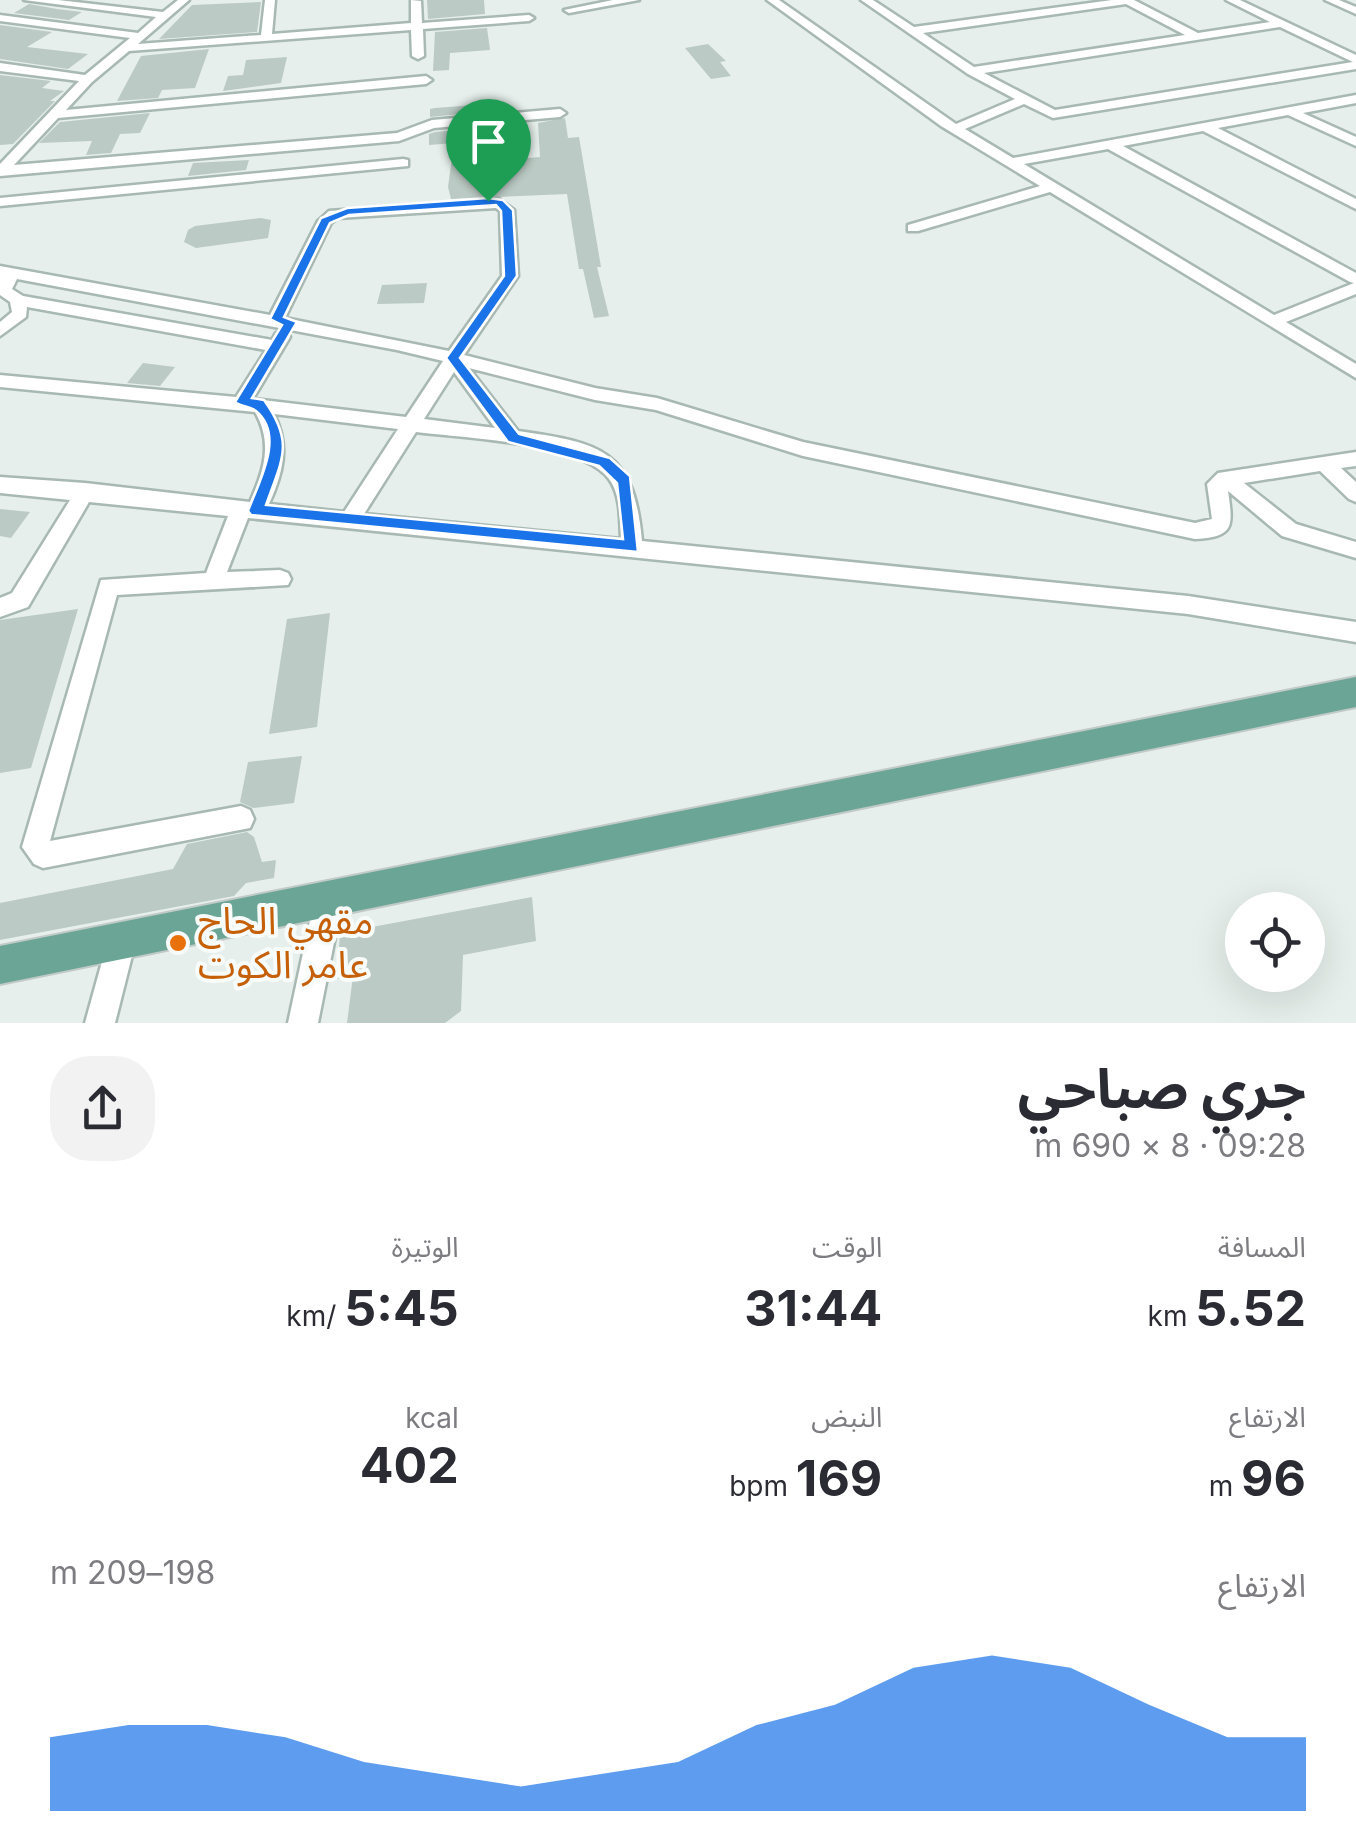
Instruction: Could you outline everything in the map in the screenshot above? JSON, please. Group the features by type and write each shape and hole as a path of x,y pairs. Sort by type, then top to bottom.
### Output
{"main road":[{"path":"0,965 1356,692"}],"street":[{"path":"29,0 94,4 164,15"},
{"path":"1,171 88,78 184,0"},
{"path":"266,38 270,0"},
{"path":"416,0 418,56"},
{"path":"569,10 634,0"},
{"path":"772,0 954,129 1356,372"},
{"path":"866,0 1022,100 1044,111 1064,114 1356,62"},
{"path":"912,31 1127,0 1196,37"},
{"path":"1230,0 1356,62"},
{"path":"1330,0 1356,11"},
{"path":"0,18 138,36"},
{"path":"126,48 528,18"},
{"path":"972,71 1281,24"},
{"path":"0,66 88,78"},
{"path":"52,115 426,80"},
{"path":"1009,163 1356,99"},
{"path":"954,129 1022,100"},
{"path":"1289,112 1356,142"},
{"path":"1,171 400,137 432,124 560,113"},
{"path":"1205,127 1356,205"},
{"path":"1111,144 1356,279"},
{"path":"0,202 404,163"},
{"path":"913,228 1050,188"},
{"path":"251,403 325,221 334,214 499,202 507,210 510,276 452,358 348,521"},
{"path":"276,346 18,300 3,290 6,272 284,321 452,358 595,394 656,404 803,449 1159,526 1204,532 1218,527 1222,522 1217,484 1225,478 1326,466 1356,458"},
{"path":"1272,322 1356,288"},
{"path":"0,331 20,313 18,300"},
{"path":"452,358 514,438"},
{"path":"0,381 251,403 514,438 604,462 624,481 632,547"},
{"path":"213,582 278,448 274,426 251,403"},
{"path":"1326,466 1356,494"},
{"path":"1225,478 1289,530 1356,550"},
{"path":"0,484 1188,605 1356,632"},
{"path":"0,608 20,600 86,491"},
{"path":"241,819 43,855 35,847 105,590 109,586 280,579"},
{"path":"303,1023 328,902"},
{"path":"100,1023 122,940"}],"building":[{"path":"427,0 484,0 485,14 428,19"},
{"path":"261,2 257,32 159,39 192,5"},
{"path":"29,4 82,12 69,20 14,13"},
{"path":"0,25 52,32 27,47 88,54 68,69 0,59"},
{"path":"487,28 490,50 450,53 449,70 433,71 435,32"},
{"path":"708,44 726,61 720,62 731,76 711,79 685,48"},
{"path":"209,49 195,88 162,90 158,98 117,101 141,56"},
{"path":"287,57 281,83 223,91 228,76 243,75 246,60"},
{"path":"0,75 51,81 42,88 64,91 50,101 55,101 13,144 0,145"},
{"path":"500,103 500,110 430,117 430,109"},
{"path":"150,113 140,133 120,134 111,153 86,155 92,141 39,143 60,122"},
{"path":"565,118 568,138 579,137 601,267 597,267 609,316 594,318 583,269 579,269 567,194 451,199 448,187 454,143 429,145 429,134 435,132 501,126 504,160 540,157 538,123"},
{"path":"249,160 246,170 188,176 193,163"},
{"path":"271,220 268,238 196,248 184,242 188,230 195,226"},
{"path":"427,283 424,303 377,304 382,285"},
{"path":"143,363 175,367 160,386 127,383"},
{"path":"0,509 30,512 11,538 0,536"},
{"path":"78,609 31,768 0,773 0,620"},
{"path":"330,613 317,727 269,734 287,619"},
{"path":"302,756 294,803 253,808 240,802 248,762"},
{"path":"247,832 254,837 262,862 276,860 274,878 246,883 234,896 0,940 0,903 173,869 187,844"},
{"path":"532,897 536,941 463,955 461,1011 445,1023 347,1023 353,976 337,979 340,933"}],"place":[{"name":"مقهي الحاج عامر الكوت","path":"178,943"}],"route":[{"path":"488,201 499,202 507,210 510,276 452,358 514,438 581,453 604,462 624,481 632,547 256,511 278,448 274,426 259,404 242,402 291,322 276,319 325,221 334,214 347,212 488,201"}]}
